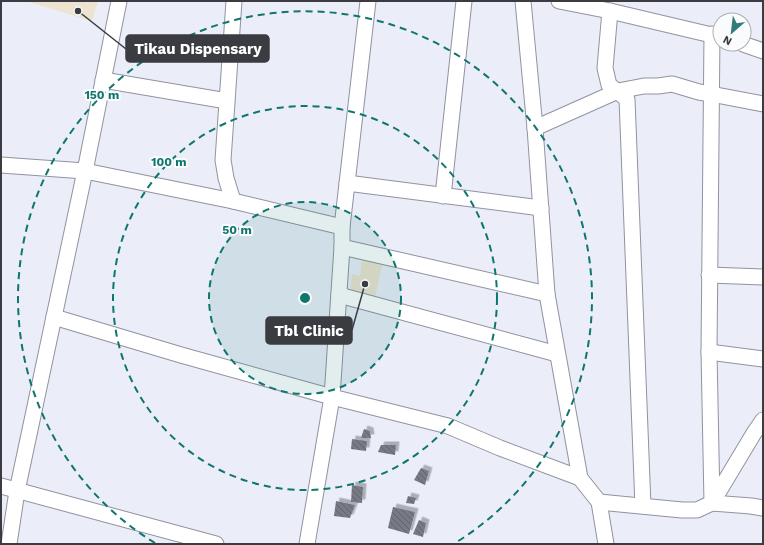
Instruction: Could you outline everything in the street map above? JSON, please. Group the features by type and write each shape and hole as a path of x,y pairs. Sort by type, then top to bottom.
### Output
{"street":[{"path":"9,544 17,491 85,171 119,1"},
{"path":"233,201 226,178 223,160 234,1"},
{"path":"307,544 332,397 342,227 368,1"},
{"path":"443,196 464,1"},
{"path":"524,1 547,294 580,478 599,502 606,544"},
{"path":"559,1 712,34"},
{"path":"610,11 605,68 609,85 627,98 643,506"},
{"path":"752,47 763,51"},
{"path":"712,503 709,274 711,94 715,52"},
{"path":"103,80 227,101"},
{"path":"535,128 618,91 644,86 672,84 699,92 763,104"},
{"path":"1,166 85,171 233,201 342,227"},
{"path":"346,184 541,208"},
{"path":"342,247 547,294"},
{"path":"709,274 763,277"},
{"path":"339,295 557,354"},
{"path":"54,317 181,355 332,397 448,426 500,448 580,478"},
{"path":"709,352 763,359"},
{"path":"712,503 759,434 763,420"},
{"path":"1,486 216,544"},
{"path":"599,502 682,510 697,510 712,503 763,508"}],"shaded area":[{"path":"98,1 92,21 29,2"},
{"path":"362,259 383,261 375,297 350,291 352,274 360,276"}],"building":[{"path":"364,429 370,431 371,438 361,438"},
{"path":"352,439 367,441 366,451 351,449"},
{"path":"381,445 396,445 395,455 378,452"},
{"path":"421,468 429,471 425,485 414,480"},
{"path":"352,485 363,487 362,503 351,502"},
{"path":"408,496 416,498 414,504 406,503"},
{"path":"336,501 355,505 350,518 334,516"},
{"path":"393,507 415,512 409,534 388,528"},
{"path":"419,520 426,523 423,537 413,534"}],"place":[{"name":"Tikau Dispensary","path":"78,11"},
{"name":"Tbl Clinic","path":"365,284"}]}
